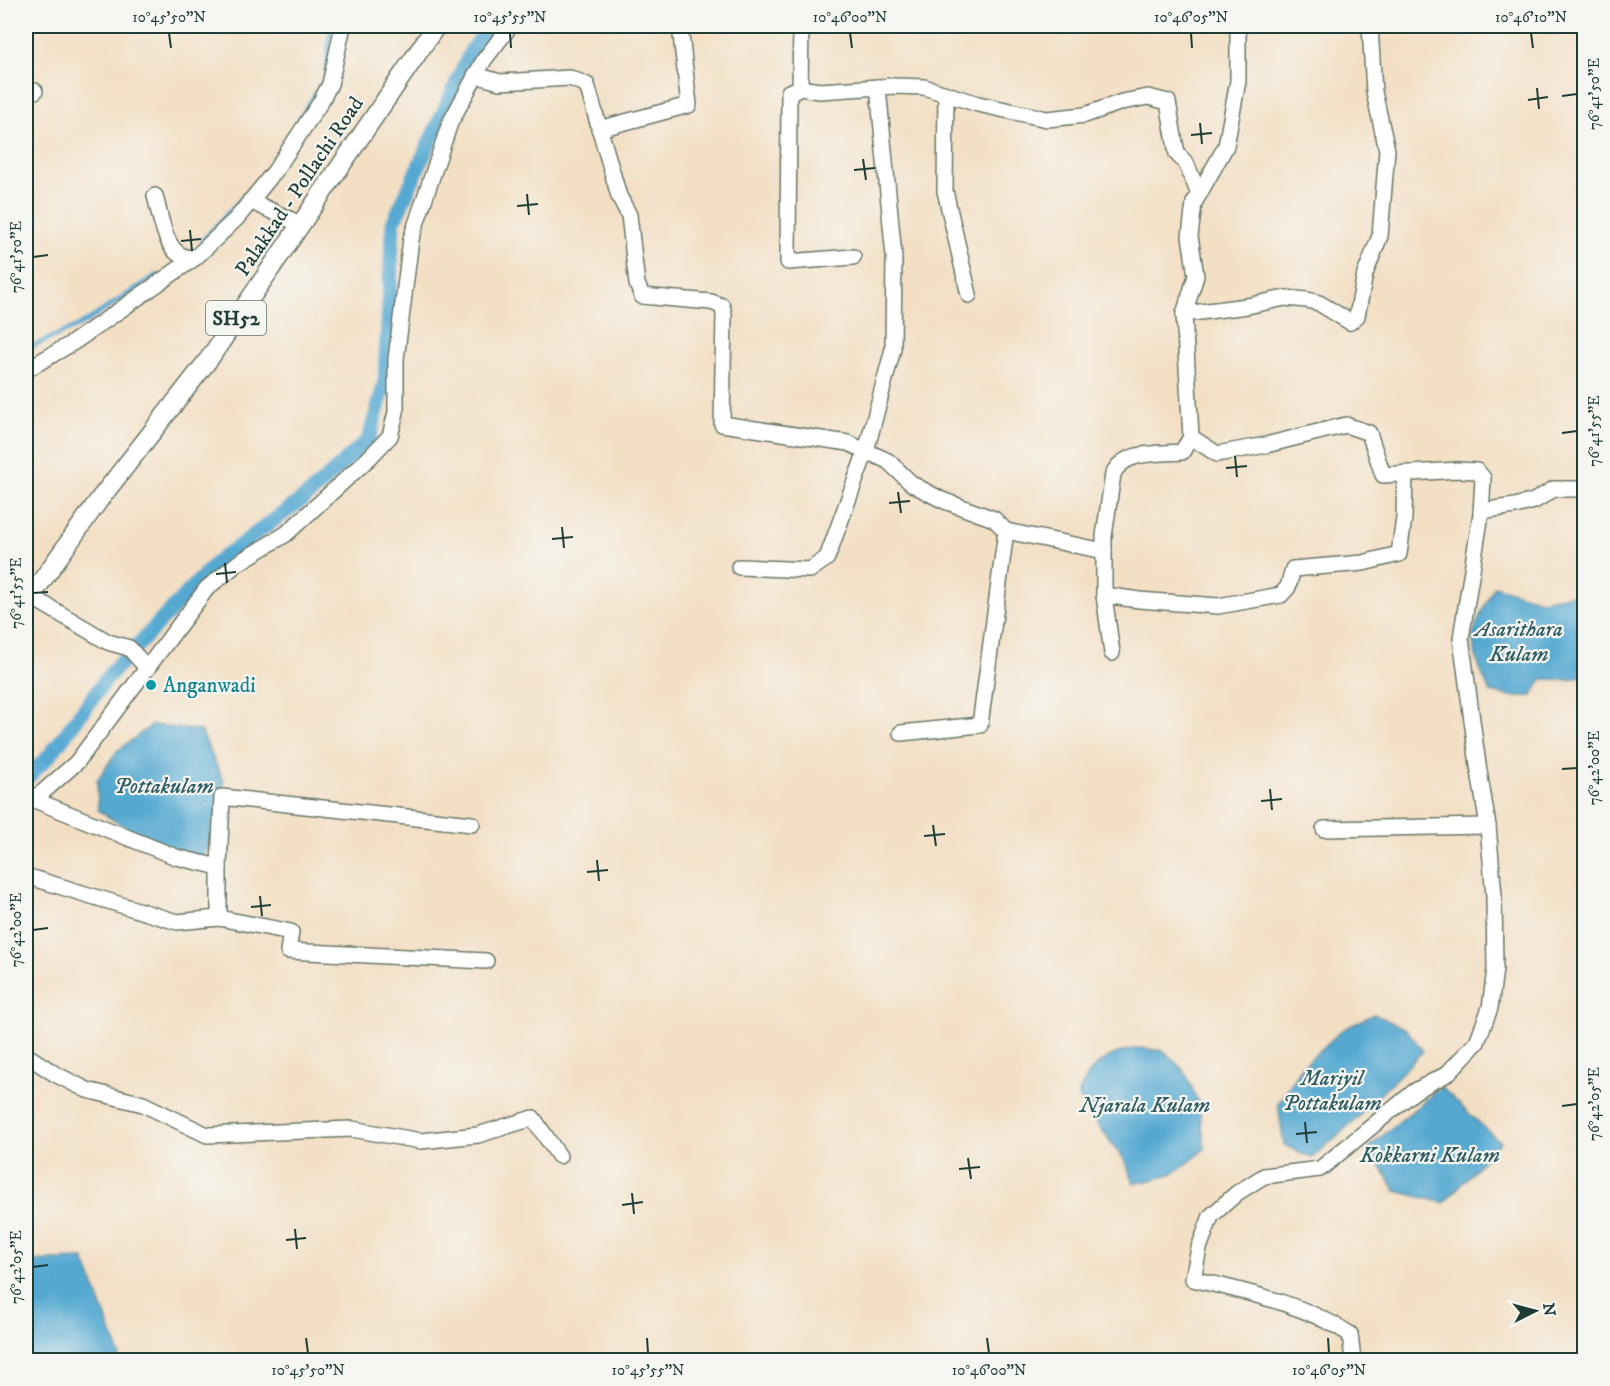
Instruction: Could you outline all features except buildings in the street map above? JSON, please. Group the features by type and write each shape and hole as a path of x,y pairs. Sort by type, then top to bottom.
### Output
{"main road":[{"name":"Palakkad - Pollachi Road","path":"28,600 99,500 209,359 436,26"}],"street":[{"path":"26,370 74,342 196,257 237,218 275,171 320,103 330,84 343,26"},
{"path":"29,801 43,792 77,762 207,588 238,563 286,534 390,436 396,412 396,359 411,239 450,123 484,60 510,26"},
{"path":"599,129 689,105 680,26"},
{"path":"800,88 801,26"},
{"path":"1112,653 1104,595 1104,536 1113,474 1116,467 1131,457 1182,452 1191,437 1184,314 1196,276 1190,236 1194,203 1226,146 1238,81 1238,26"},
{"path":"1184,314 1247,306 1285,298 1319,303 1350,322 1357,316 1365,274 1380,236 1387,150 1374,92 1370,26"},
{"path":"476,75 500,81 570,78 587,85 619,196 629,215 637,284 642,296 711,302 722,306 724,314 722,424 848,443 888,461 912,484 942,500 994,519 1006,531 1104,552"},
{"path":"853,257 788,262 789,92 800,88 820,91 894,86 924,87 1012,112 1047,118 1085,115 1122,102 1148,97 1168,102 1177,154 1186,163 1199,194"},
{"path":"739,567 810,570 827,558 866,451 892,349 894,257 878,87"},
{"path":"946,95 945,191 969,296"},
{"path":"155,196 169,243 179,256 196,257"},
{"path":"250,201 300,224"},
{"path":"1191,437 1217,454 1266,445 1346,424 1369,433 1383,475 1477,471 1483,478 1481,511 1461,638 1488,826 1494,896 1495,969 1490,1008 1478,1042 1447,1074 1415,1091 1320,1169 1264,1176 1237,1193 1211,1215 1199,1248 1193,1279 1267,1297 1324,1318 1350,1334 1353,1360"},
{"path":"1104,595 1218,606 1281,595 1288,587 1293,569 1363,563 1399,554 1404,518 1405,473"},
{"path":"1481,511 1534,501 1554,489 1584,489"},
{"path":"901,733 980,725 1006,531"},
{"path":"28,600 108,642 129,648 147,668"},
{"path":"219,918 222,797 472,824"},
{"path":"29,801 176,857 219,867"},
{"path":"1324,829 1488,826"},
{"path":"26,876 177,922 219,918 291,932 288,951 486,961"},
{"path":"26,1055 55,1074 87,1090 143,1104 207,1135 352,1129 421,1141 478,1135 533,1118 559,1156"}],"water":[{"name":"Asarithara Kulam","path":"1494,586 1540,600 1584,593 1584,675 1569,680 1542,679 1532,696 1516,697 1490,692 1477,659 1473,638"},
{"name":"Pottakulam","path":"152,725 201,731 224,782 214,838 201,860 148,839 98,810 97,780 117,751"},
{"name":"Mariyil Pottakulam","path":"1374,1014 1406,1029 1423,1051 1356,1119 1312,1158 1284,1145 1278,1104 1302,1067 1342,1030"},
{"name":"Njarala Kulam","path":"1140,1048 1164,1051 1185,1072 1198,1102 1205,1148 1189,1163 1173,1173 1134,1183 1124,1159 1093,1119 1078,1095 1094,1067 1118,1053"},
{"name":"Kokkarni Kulam","path":"1441,1087 1500,1142 1444,1203 1396,1191 1369,1147"},
{"path":"84,1259 120,1355 116,1360 26,1360 26,1261"}],"waterway":[{"path":"286,141 325,78 331,26"},
{"path":"26,779 50,755 111,673 216,563 312,492 369,439 385,382 393,223 472,49 491,26"},
{"path":"202,241 255,184"},
{"path":"26,349 84,323 157,275"}],"place":[{"name":"Anganwadi","path":"151,685"}]}
